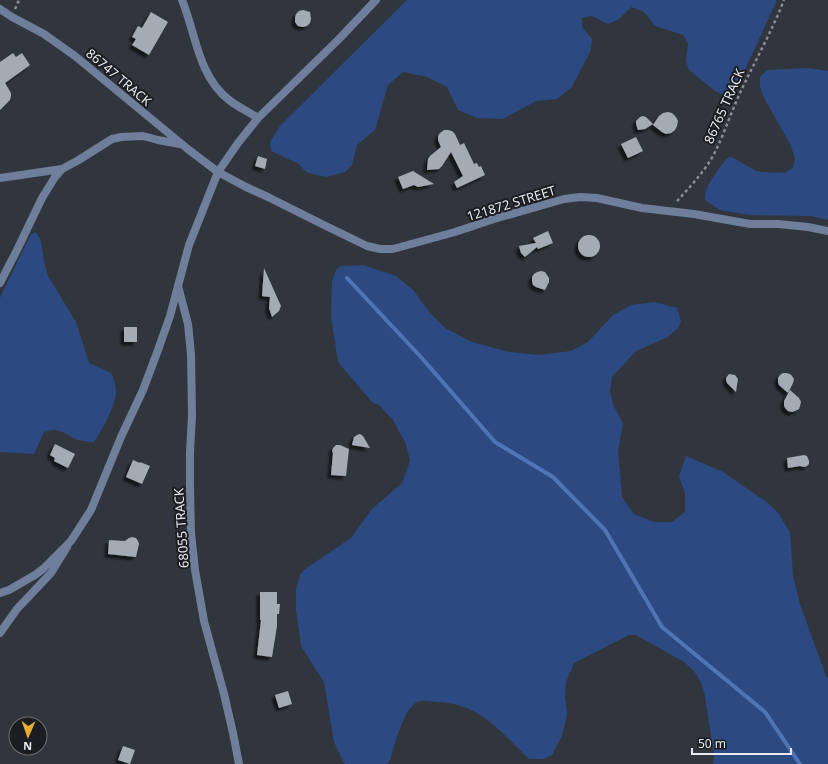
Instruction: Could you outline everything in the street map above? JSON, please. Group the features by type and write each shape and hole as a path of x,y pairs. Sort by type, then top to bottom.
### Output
{"street":[{"path":"182,0 197,50 205,70 215,86 229,99 258,118"},
{"path":"0,632 17,609 51,573 90,510 143,390 170,316 189,245 218,172 258,118 339,39 376,0"},
{"name":"86747 TRACK","path":"0,9 44,34 75,56 181,144 218,172"},
{"path":"0,178 62,169 78,161 112,139 121,137 143,136 181,144"},
{"path":"0,283 42,198 55,177 62,169"},
{"name":"121872 STREET","path":"218,172 348,238 367,246 380,249 393,249 410,245 564,199 580,197 597,198 642,208 750,224 778,224 828,231"},
{"name":"68055 TRACK","path":"178,286 188,324 191,354 191,533 204,621 230,717 239,764"},
{"path":"0,593 9,590 35,575 71,541"}],"path":[{"name":"86765 TRACK","path":"669,211 698,177 713,156 738,97 784,0"}],"shaded area":[{"path":"407,0 777,0 734,94 724,95 715,91 689,70 686,61 688,43 683,35 655,26 644,12 631,7 618,20 608,24 592,16 582,18 582,27 592,39 591,50 572,87 557,99 536,101 503,119 477,118 458,110 447,87 427,77 403,72 388,85 375,130 357,145 352,165 345,172 326,177 316,175 306,172 299,164 271,151 270,142 280,126"},
{"path":"809,68 828,71 828,220 811,216 750,215 720,210 705,200 705,195 709,184 727,158 732,157 756,171 785,173 793,168 795,158 790,144 763,96 760,86 760,77 767,70"},
{"path":"36,232 41,241 48,276 76,322 89,363 111,373 116,387 116,392 114,404 108,418 94,442 78,440 59,430 50,430 44,432 34,454 0,452 0,298 31,234"},
{"path":"363,265 396,276 413,290 430,313 445,328 472,342 509,352 539,355 571,351 588,342 613,315 631,305 654,302 677,308 681,321 678,328 668,337 636,351 612,377 610,391 613,405 623,423 618,451 622,497 634,514 654,522 672,522 685,512 685,493 679,477 686,456 723,472 768,503 779,514 790,533 793,576 800,604 828,678 828,764 713,764 714,756 705,696 701,682 694,671 684,662 636,635 629,635 574,663 566,682 565,696 567,714 562,736 552,755 543,759 529,759 510,739 488,720 473,711 454,704 418,701 410,708 406,715 399,730 390,760 387,764 345,764 334,742 324,682 301,646 296,610 296,589 300,575 305,569 351,538 372,509 402,483 410,461 406,444 393,420 379,405 373,403 338,362 331,316 332,282 336,270 341,266"}],"building":[{"path":"303,10 310,12 311,19 307,26 303,27 298,26 295,22 295,18 299,11"},
{"path":"151,12 168,22 149,55 132,45 136,39 132,37 138,26 142,28"},
{"path":"13,53 16,57 22,53 30,65 5,83 11,93 11,96 10,100 0,110 0,62"},
{"path":"668,112 672,113 678,121 675,130 666,134 653,125 659,116"},
{"path":"643,116 653,124 645,129 638,130 636,121"},
{"path":"444,130 452,131 460,145 464,143 474,164 477,163 479,167 481,166 485,175 457,188 454,182 463,176 451,152 439,169 427,170 428,159 441,147 438,136"},
{"path":"636,137 643,151 628,158 621,144"},
{"path":"258,156 267,159 265,169 255,166"},
{"path":"413,171 434,184 418,187 414,185 403,189 398,177"},
{"path":"548,231 553,243 538,249 537,247 525,257 521,253 519,246 536,243 533,238"},
{"path":"589,235 597,238 600,246 597,254 589,257 581,254 578,246 581,238"},
{"path":"264,268 281,306 279,311 272,317 269,308 270,297 262,296"},
{"path":"541,271 545,272 549,278 549,282 545,290 533,285 532,281 534,274"},
{"path":"124,327 137,327 137,342 124,342"},
{"path":"783,373 790,374 794,379 788,393 779,385 778,382 778,378"},
{"path":"729,374 735,375 738,379 736,392 727,383 726,378"},
{"path":"790,390 799,398 801,402 799,409 792,412 788,411 784,405 784,401"},
{"path":"360,434 363,436 370,448 352,445 354,437"},
{"path":"55,444 75,454 68,468 54,461 55,458 50,455"},
{"path":"336,445 349,449 346,476 331,475 332,451"},
{"path":"804,455 807,456 809,461 807,466 788,468 787,458"},
{"path":"133,460 150,466 142,484 126,477"},
{"path":"132,537 136,538 139,544 136,557 108,554 109,540 125,541"},
{"path":"260,592 277,592 277,604 280,604 279,614 277,614 277,626 272,657 257,655 261,620"},
{"path":"288,691 292,704 279,708 275,695"},
{"path":"123,746 135,750 130,764 118,760"}],"waterway":[{"path":"347,278 420,356 495,442 553,477 605,530 662,627 765,712 800,764"}]}
